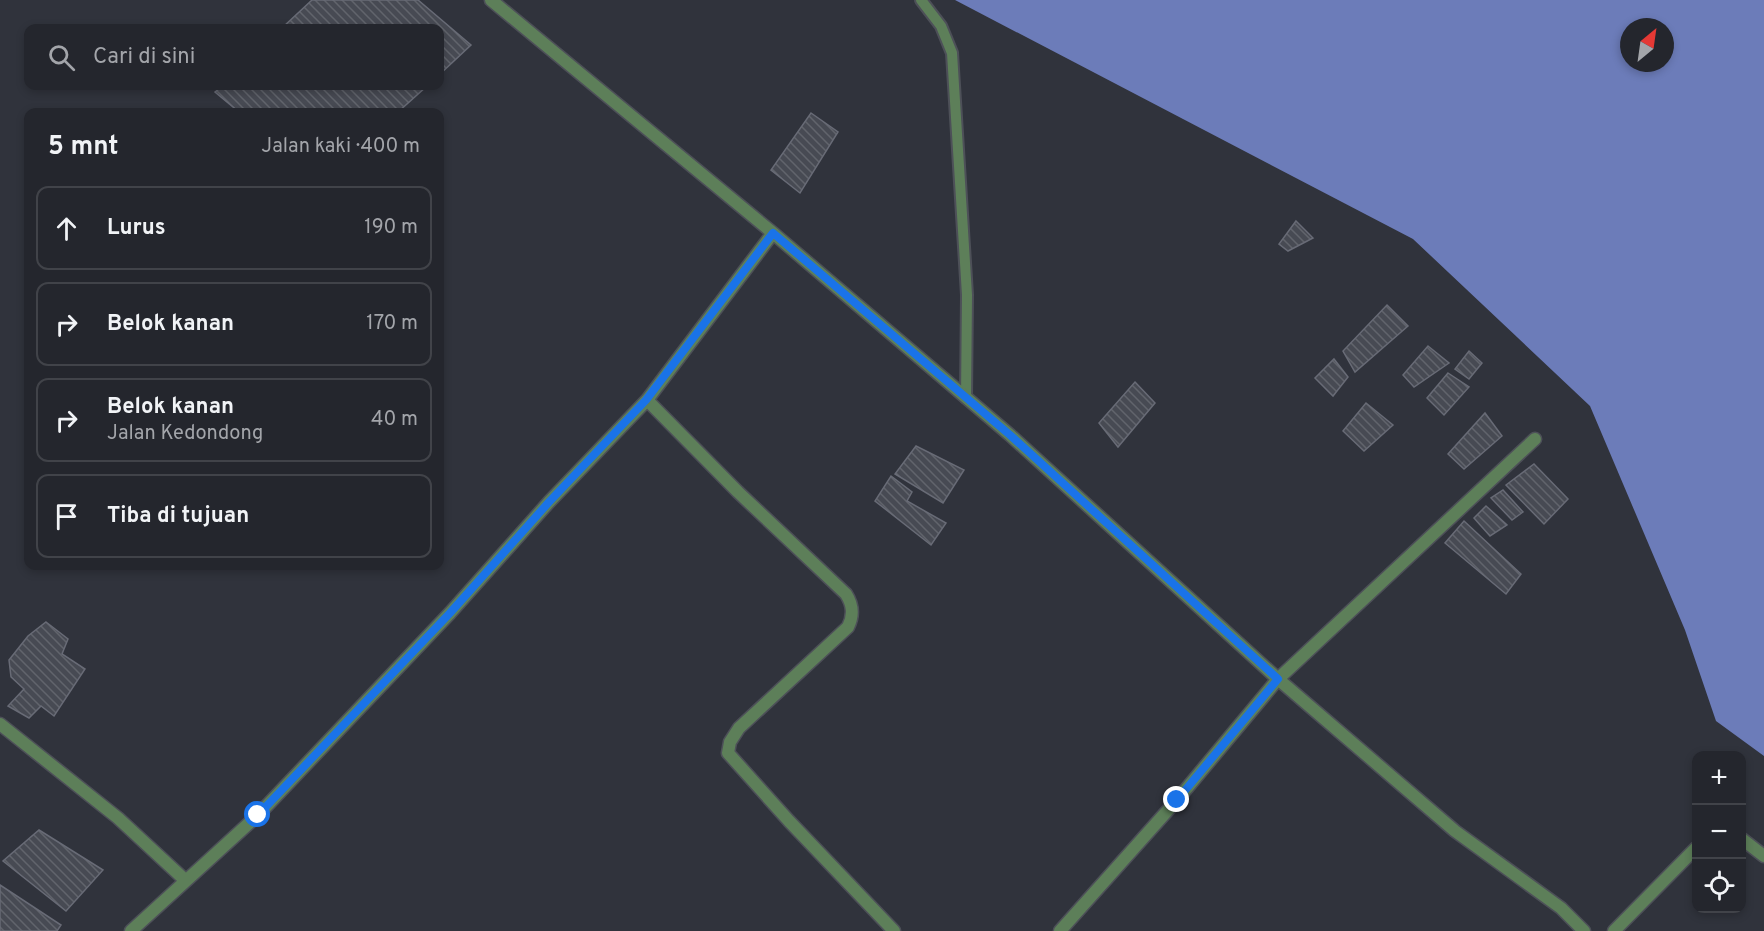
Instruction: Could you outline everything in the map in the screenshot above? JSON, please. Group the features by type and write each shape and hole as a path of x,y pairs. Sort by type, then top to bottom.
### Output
{"street":[{"path":"491,0 773,233 1010,435 1278,679 1455,831 1561,908 1584,931"},
{"path":"131,931 258,815 450,613 549,502 646,400 773,233"},
{"path":"646,400 738,492 846,594 851,602 853,609 848,627 739,728 729,742 728,753 894,931"},
{"path":"1060,931 1177,800 1278,679 1535,438"},
{"path":"0,724 118,818 185,880"},
{"path":"1746,842 1764,856"},
{"path":"1614,931 1692,852"}],"lane":[{"path":"921,0 941,26 952,53 967,295 966,398"}],"water":[{"path":"955,0 1764,0 1764,756 1716,721 1685,630 1590,406 1413,239"}],"building":[{"path":"312,0 418,0 471,45 444,70 444,24 286,24"},
{"path":"218,90 423,90 402,108 234,108 215,92"},
{"path":"811,113 838,132 800,193 771,170"},
{"path":"1296,221 1313,238 1288,251 1279,244"},
{"path":"1387,305 1408,326 1355,372 1343,351"},
{"path":"1428,346 1449,363 1414,387 1403,375"},
{"path":"1469,351 1482,363 1469,379 1455,369"},
{"path":"1334,359 1348,377 1333,396 1315,378"},
{"path":"1448,373 1469,387 1444,415 1427,398"},
{"path":"1135,382 1155,403 1118,447 1099,423"},
{"path":"1366,403 1393,425 1364,451 1343,431"},
{"path":"1485,413 1502,436 1464,469 1448,454"},
{"path":"916,446 964,470 943,503 895,474"},
{"path":"1534,464 1568,499 1544,524 1506,485"},
{"path":"891,476 912,492 907,501 946,523 931,545 875,501"},
{"path":"1503,490 1523,512 1512,520 1491,498"},
{"path":"1486,506 1507,525 1490,536 1474,518"},
{"path":"1464,521 1521,574 1506,594 1445,543"},
{"path":"46,622 68,639 62,654 85,669 54,716 41,706 29,718 8,706 24,689 11,677 9,660 28,636"},
{"path":"39,830 103,870 66,911 3,861"},
{"path":"0,885 61,925 57,931 0,931"}],"route":[{"path":"258,815 450,613 549,502 646,400 773,233 1010,435 1278,679 1177,800"}]}
